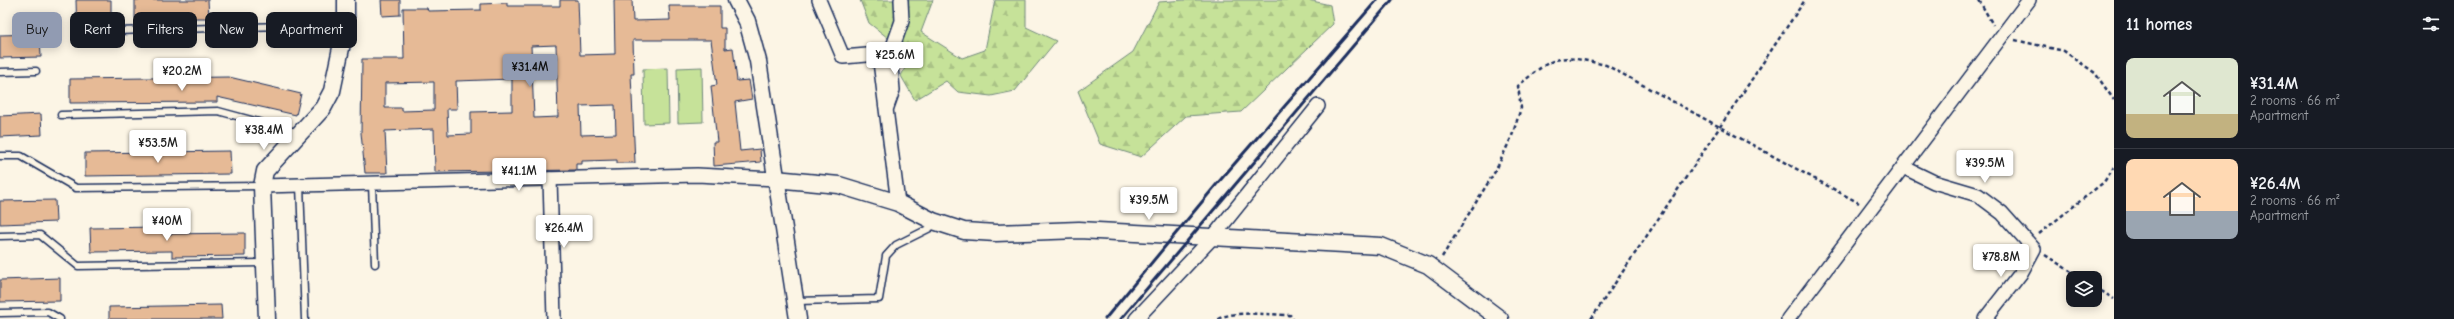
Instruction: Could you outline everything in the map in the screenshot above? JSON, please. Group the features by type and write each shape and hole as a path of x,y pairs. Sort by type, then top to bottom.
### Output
{"street":[{"path":"346,0 346,12"},
{"path":"736,0 747,21 758,61 775,180 798,319"},
{"path":"819,0 843,57 879,54 898,203"},
{"path":"886,111 893,90 890,55 902,21 901,0"},
{"path":"1788,319 2029,0"},
{"path":"267,319 262,186 265,171 323,108 332,91 341,48"},
{"path":"1136,319 1212,238 1318,106"},
{"path":"1903,167 1934,182 1978,195 2002,214 2034,249 2021,273 1985,319"},
{"path":"262,186 697,175 839,185 898,203 933,221 964,231 990,232 1079,230 1381,246 1428,265 1500,319"},
{"path":"550,179 554,319"}],"lane":[{"path":"125,31 266,26"},
{"path":"0,72 36,71"},
{"path":"60,115 218,111 300,133"},
{"path":"0,156 21,156 76,188 262,186"},
{"path":"372,184 375,264"},
{"path":"300,185 305,319"},
{"path":"796,301 879,299 886,256 896,245 930,228 933,221"},
{"path":"0,236 40,235 78,266 264,263"},
{"path":"0,313 48,312 60,319"}],"path":[{"path":"1591,319 1721,128 1805,0"},
{"path":"1979,0 2000,37 2064,51 2095,73 2114,100"},
{"path":"1428,265 1445,255 1496,170 1512,136 1521,108 1518,86 1547,62 1570,57 1606,65 1870,209"},
{"path":"2070,271 2034,249 2038,234 2104,182 2114,167"},
{"path":"2102,291 2114,299"},
{"path":"1218,319 1223,316 1255,314 1290,315 1293,319"}],"green space":[{"path":"860,0 933,0 921,32 962,58 985,50 995,0 1026,0 1026,27 1056,41 1015,91 991,96 958,92 946,81 915,100 901,76 911,56 869,23"},
{"path":"1185,0 1308,0 1330,5 1333,24 1241,112 1186,116 1141,157 1100,144 1078,91 1133,52 1159,2"},
{"path":"702,67 703,122 678,123 677,68"},
{"path":"668,68 669,123 644,124 643,69"}],"building":[{"path":"76,0 111,0 111,12 76,12"},
{"path":"135,0 208,0 209,12 205,12 205,18 197,18 197,12 135,12"},
{"path":"381,0 400,0 400,15 382,16"},
{"path":"560,0 578,0 580,55 615,54 614,0 632,0 633,21 670,20 669,6 720,6 720,28 725,28 725,49 733,48 737,81 749,80 752,99 735,102 740,151 760,149 761,162 714,166 713,142 717,142 711,86 717,85 711,40 633,40 634,74 631,74 635,163 617,163 617,160 582,161 582,164 576,164 576,170 435,172 434,129 385,131 387,173 365,173 361,133 362,59 404,59 403,8 427,8 428,11 481,10 481,4 507,3 507,6 560,6","holes":["556,45 558,117 534,118 531,46","512,79 512,111 471,112 471,134 448,135 447,109 457,109 456,81","434,82 434,110 402,111 402,108 385,108 385,83","615,105 616,134 581,135 580,106"]},
{"path":"0,35 12,35 12,48 41,48 41,57 0,58"},
{"path":"229,77 301,94 296,115 217,97 217,102 70,103 70,79"},
{"path":"41,114 42,135 0,137 0,116"},
{"path":"230,151 231,174 85,176 85,153"},
{"path":"55,200 56,222 0,224 0,201"},
{"path":"163,227 163,234 245,233 245,256 172,257 172,251 91,252 90,228"},
{"path":"60,278 60,301 0,302 0,280"},
{"path":"221,305 222,319 109,319 109,307"}],"railway":[{"path":"1105,319 1216,185 1377,0"},
{"path":"1121,319 1392,0"}]}
